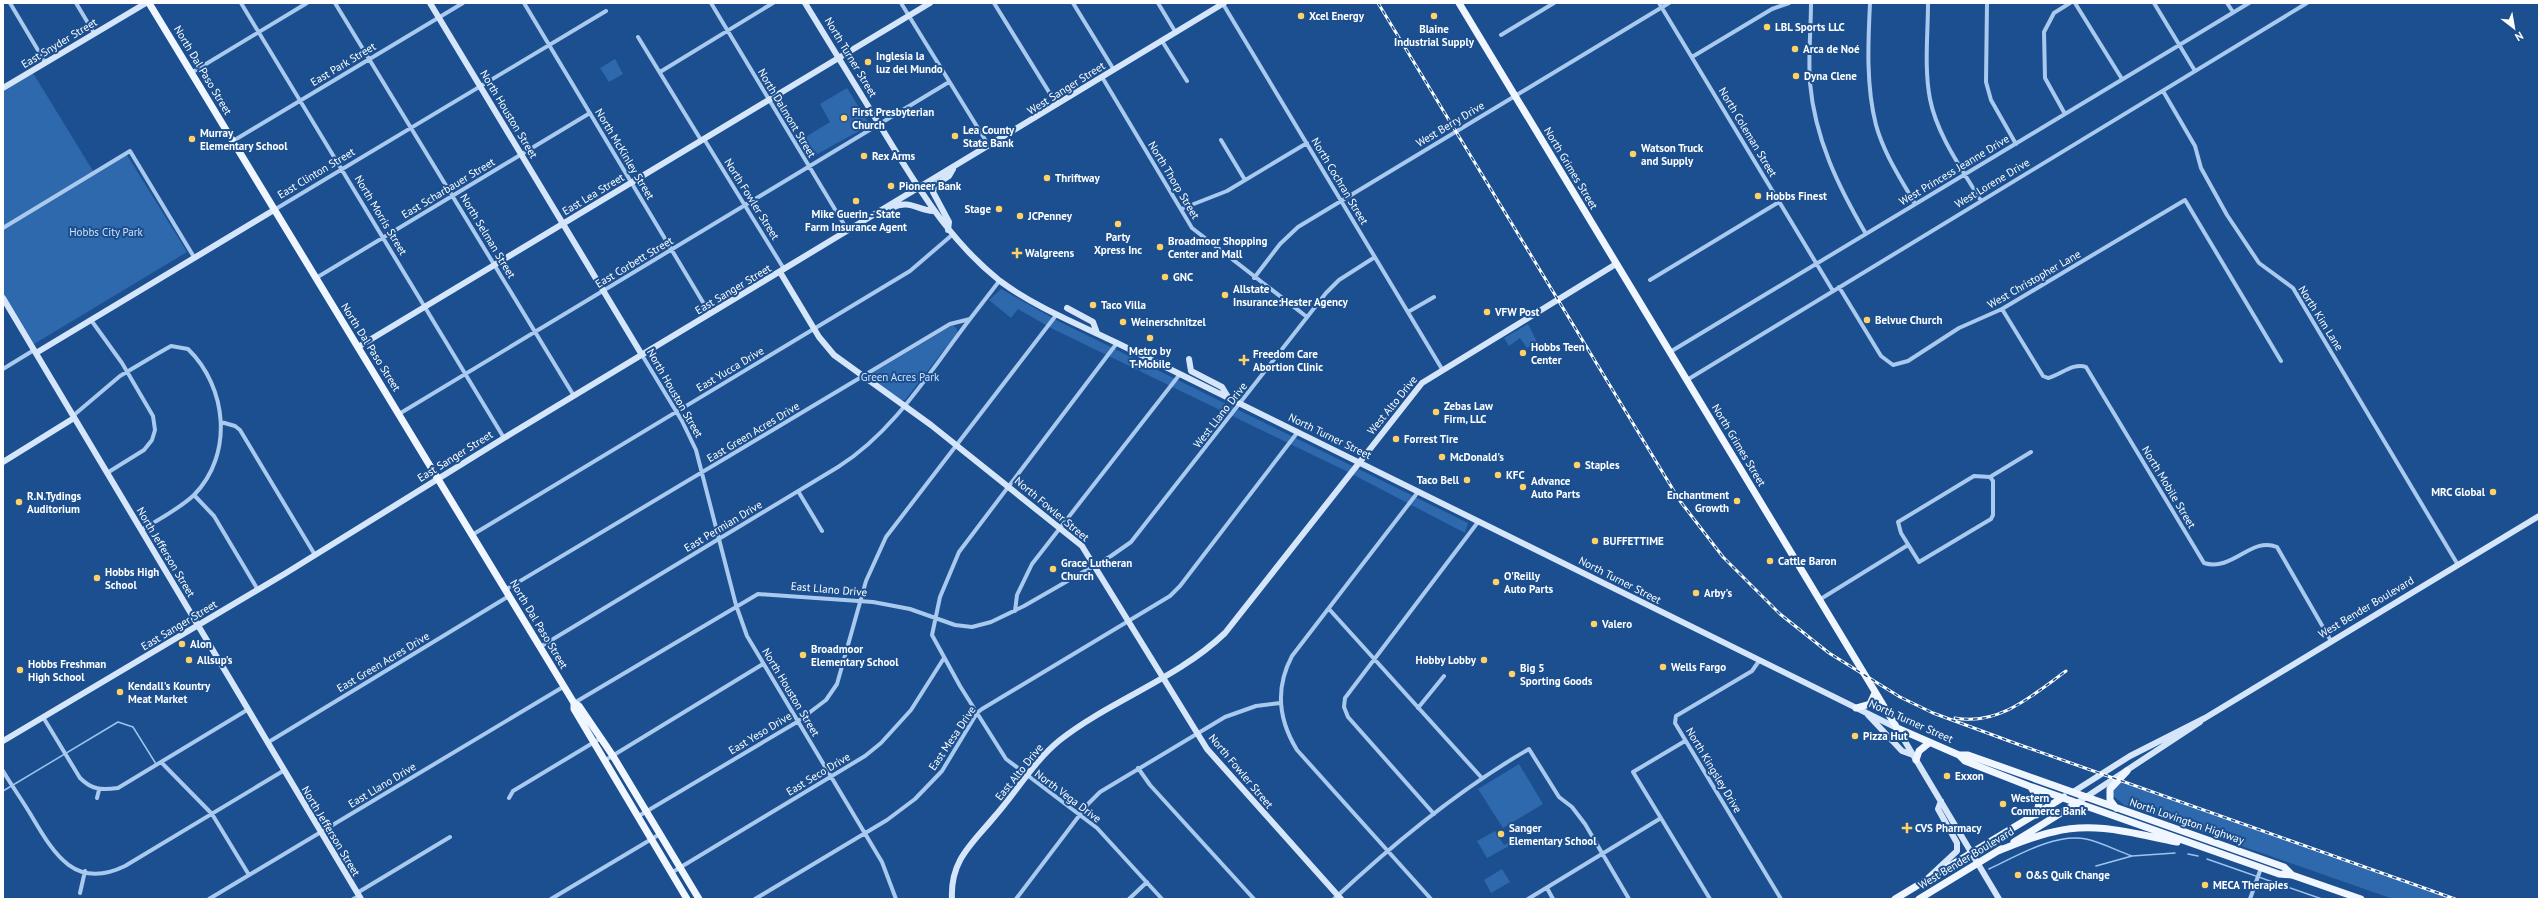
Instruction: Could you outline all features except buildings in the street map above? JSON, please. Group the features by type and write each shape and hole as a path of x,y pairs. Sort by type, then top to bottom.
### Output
{"main road":[{"name":"East Snyder Street","path":"3,88 94,33 148,3"},
{"name":"North Dal Paso Street","path":"148,3 399,414 563,687 574,703 579,706 613,756 699,899"},
{"name":"North Houston Street","path":"430,3 642,355"},
{"name":"North Turner Street","path":"805,3 918,189 948,230 1000,280 1028,299 1865,713 1929,743 1959,755 1965,761 2076,803"},
{"name":"East Lea Street","path":"358,347 930,3"},
{"name":"West Sanger Street","path":"918,189 1224,3"},
{"name":"North Grimes Street","path":"1459,3 1915,757 1999,899"},
{"path":"948,230 949,222 933,192 935,185 949,176 954,166"},
{"name":"East Sanger Street","path":"3,741 258,590 504,438 918,189"},
{"path":"855,226 860,227 901,205 910,204 924,210 934,211"},
{"name":"East Clinton Street","path":"35,351 91,320 274,210"},
{"name":"West Alto Drive","path":"1162,677 1200,654 1225,633 1413,393 1442,369 1616,264"},
{"name":"North Fowler Street","path":"782,270 814,329 834,355 956,445 1082,546 1095,565 1196,734 1224,769 1338,898"},
{"name":"North Jefferson Street","path":"3,298 198,625 357,897"},
{"path":"1067,308 1093,322 1097,333"},
{"path":"1189,359 1191,371 1222,387 1228,397"},
{"path":"3,462 74,417"},
{"name":"West Bender Boulevard","path":"1895,899 1972,854 2130,756 2205,718 2539,516"},
{"name":"East Alto Drive","path":"952,899 953,875 962,855 1046,753 1070,733 1162,677"},
{"path":"1856,708 1870,704 1876,693"},
{"name":"North Dal Paso Street","path":"574,703 574,709 687,899"},
{"path":"1865,713 1902,751 1915,757 1919,751 1929,743"},
{"name":"West Bender Boulevard","path":"1919,899 2086,797 2194,727 2205,718"},
{"name":"North Turner Street","path":"1959,755 1968,754 2073,792"},
{"path":"2117,808 2110,800 2110,789 2127,771"},
{"path":"2029,786 2040,796 2040,804 2036,815"},
{"name":"North Lovington Highway","path":"2073,792 2284,867 2292,875"},
{"path":"1926,880 1934,871 1951,859 1957,851 1957,843 1938,809 1941,801"},
{"name":"North Lovington Highway","path":"2076,803 2261,868 2279,874 2292,875 2361,899"},
{"path":"1998,851 2042,834 2081,828 2108,828 2176,842 2187,842"}],"street":[{"path":"10,3 46,62"},
{"path":"76,3 94,33"},
{"name":"North Morris Street","path":"241,3 426,306 504,438"},
{"path":"191,73 307,3"},
{"name":"North Selman Street","path":"335,3 574,396"},
{"name":"East Park Street","path":"233,141 463,3"},
{"name":"North McKinley Street","path":"524,3 710,314"},
{"name":"North Dalmont Street","path":"711,3 848,231"},
{"path":"660,72 773,3"},
{"path":"901,3 989,146"},
{"path":"994,3 1058,105"},
{"path":"1073,3 1114,70"},
{"path":"1158,3 1176,33"},
{"name":"North Cochran Street","path":"1224,3 1442,369"},
{"path":"1501,35 1554,3"},
{"name":"West Berry Drive","path":"1254,278 1289,234 1341,200 1661,5 1669,3"},
{"path":"1692,57 1772,8 1790,3"},
{"path":"1811,3 1810,82 1818,128 1838,186 1866,234"},
{"path":"1870,3 1869,74 1877,125 1892,164 1915,204"},
{"path":"1928,3 1928,64 1930,99 1938,124 1981,200"},
{"path":"1987,3 1986,82 1993,105 2016,144"},
{"path":"2065,114 2045,78 2044,32 2054,13 2070,3"},
{"path":"2075,3 2122,79"},
{"path":"2154,3 2195,71"},
{"path":"2227,3 2233,12"},
{"name":"West Princess Jeanne Drive","path":"1670,353 2249,3"},
{"path":"2296,3 2299,8"},
{"name":"West Lorene Drive","path":"1687,380 2307,3"},
{"name":"North Coleman Street","path":"1661,5 1833,291"},
{"name":"East Clinton Street","path":"274,210 606,11"},
{"name":"North Fowler Street","path":"638,37 744,206 782,270"},
{"path":"1162,41 1187,81"},
{"name":"North Thorp Street","path":"1102,77 1194,230 1254,278 1307,317"},
{"name":"East Corbett Street","path":"399,414 949,82"},
{"name":"North Kim Lane","path":"2162,91 2195,146 2201,168 2227,215 2263,268 2293,288 2458,565"},
{"name":"East Scharbauer Street","path":"316,278 590,113"},
{"path":"1221,140 1245,180"},
{"path":"1181,209 1214,197 1307,143"},
{"path":"3,228 130,152 194,258"},
{"name":"West Christopher Lane","path":"1839,287 1881,356 1888,363 1900,364 1908,361 1959,328 2002,309 2185,200 2281,361"},
{"path":"1650,280 1779,202"},
{"name":"East Yucca Drive","path":"472,535 910,271 952,235"},
{"name":"West Llano Drive","path":"1095,565 1124,548 1138,535 1307,317 1339,280 1375,257"},
{"path":"970,318 1000,280"},
{"path":"1408,312 1434,298"},
{"name":"North Mobile Street","path":"2002,309 2042,376 2048,378 2081,365 2086,367 2204,563 2217,565 2263,545 2277,547 2331,641"},
{"name":"East Yeso Drive","path":"637,817 797,722 821,705 837,684 874,560 886,537 1058,314"},
{"name":"East Green Acres Drive","path":"267,743 702,473 950,324 970,318"},
{"name":"East Permian Drive","path":"539,647 864,450 889,426 970,318"},
{"path":"91,320 127,372 153,416 155,430 152,440 144,450 107,473"},
{"name":"North Vega Drive","path":"1117,344 959,552 947,577 934,618 932,636 1006,759 1027,777 1080,814 1106,837 1162,899"},
{"path":"74,417 127,372 160,352 177,346 188,349 194,354 218,399 221,422 219,451 213,465 194,494 141,530"},
{"name":"East Clinton Street","path":"3,369 35,351"},
{"name":"North Houston Street","path":"642,355 692,441 702,473 736,605 747,636 865,834 888,875 896,899"},
{"path":"1015,611 1017,595 1032,564 1180,374"},
{"path":"221,422 232,425 240,430 315,555"},
{"name":"East Mesa Drive","path":"755,899 865,834 906,806 933,782 953,756 977,713 1161,602 1180,586 1297,433"},
{"path":"1990,477 1994,481 1994,507 1993,515 1989,521 1919,562 1901,533 1898,522 1974,476 1990,477 2031,452"},
{"path":"798,491 822,531"},
{"path":"1418,492 1287,666 1281,682 1280,703 1285,725 1297,750 1387,852 1431,899"},
{"path":"194,494 214,516 258,590"},
{"path":"1434,814 1348,717 1344,707 1349,692 1478,522"},
{"path":"1819,600 1908,545"},
{"name":"East Llano Drive","path":"574,703 736,605 763,593 861,602 905,608 955,625 972,626 991,622 1015,611 1095,565"},
{"path":"1329,609 1481,777"},
{"name":"East Seco Drive","path":"671,873 866,756 896,728 911,710 944,658"},
{"name":"North Kingsley Drive","path":"1760,661 1752,671 1676,716 1675,723 1781,899"},
{"path":"604,761 763,664"},
{"path":"1418,708 1444,676"},
{"name":"East Llano Drive","path":"209,899 563,687"},
{"path":"1016,899 1080,814 1100,792 1196,734 1240,710 1280,703"},
{"path":"44,717 80,778 87,785 99,790 118,788 247,710"},
{"path":"509,798 513,791 601,738"},
{"path":"1685,740 1633,772 1710,899"},
{"path":"1338,898 1387,852 1481,777 1529,749 1552,788 1576,812 1629,899"},
{"path":"161,762 212,814 248,876"},
{"path":"1138,768 1150,785 1254,899"},
{"path":"3,771 55,855 71,867 84,871 103,873 120,869 283,771"},
{"path":"97,798 99,790"},
{"path":"1528,899 1661,818"},
{"path":"551,899 660,834"},
{"path":"357,897 450,836"},
{"path":"2250,899 2261,868"},
{"path":"80,893 84,871"},
{"path":"1129,899 1147,882"},
{"path":"1547,888 1553,899"}],"green space":[{"path":"615,59 623,74 609,82 600,68"},
{"name":"Hobbs City Park","path":"33,73 93,171 127,155 187,252 34,344 3,295 3,91"},
{"path":"847,88 870,125 810,158 799,141 830,122 820,104"},
{"path":"1001,289 1058,321 1468,523 1465,533 1348,472 1051,328 1018,309 1011,318 989,300"},
{"path":"1528,324 1537,342 1527,348 1520,338 1509,346 1504,338"},
{"name":"Green Acres Park","path":"953,325 957,329 957,333 905,400 901,400 871,379 871,374"},
{"path":"1519,764 1543,804 1503,828 1478,789"},
{"path":"2120,782 2452,899 2393,899 2124,805 2113,796 2113,786"},
{"path":"1495,831 1504,845 1516,838 1518,841 1487,858 1477,841"},
{"path":"1502,869 1510,882 1491,893 1484,880"}],"waterway":[{"path":"3,791 118,722 133,727 156,764"},
{"path":"1989,869 2024,852 2061,839 2074,838 2092,840 2132,856"},
{"path":"2096,866 2132,856 2175,853"},
{"path":"2188,854 2198,856"},
{"path":"2207,859 2322,899"}],"railway":[{"path":"1378,3 1680,501 1723,557 1780,614 1829,653 1900,697 1933,713 2455,899"},
{"path":"1955,718 1971,719 2001,713 2028,699 2066,671"}],"place":[{"name":"Xcel Energy","path":"1301,16"},
{"name":"Blaine Industrial Supply","path":"1434,16"},
{"name":"LBL Sports LLC","path":"1767,27"},
{"name":"Arca de Noé","path":"1795,49"},
{"name":"Inglesia la luz del Mundo","path":"868,62"},
{"name":"Dyna Clene","path":"1796,76"},
{"name":"First Presbyterian Church","path":"844,118"},
{"name":"Lea County State Bank","path":"955,136"},
{"name":"Murray Elementary School","path":"192,139"},
{"name":"Watson Truck and Supply","path":"1633,154"},
{"name":"Rex Arms","path":"864,156"},
{"name":"Thriftway","path":"1047,178"},
{"name":"Pioneer Bank","path":"891,186"},
{"name":"Hobbs Finest","path":"1758,196"},
{"name":"Mike Guerin - State Farm Insurance Agent","path":"856,201"},
{"name":"Stage","path":"999,209"},
{"name":"JCPenney","path":"1020,216"},
{"name":"Party Xpress Inc","path":"1118,224"},
{"name":"Broadmoor Shopping Center and Mall","path":"1160,247"},
{"name":"Walgreens","path":"1017,253"},
{"name":"GNC","path":"1165,277"},
{"name":"Allstate Insurance:Hester Agency","path":"1225,295"},
{"name":"Taco Villa","path":"1093,305"},
{"name":"VFW Post","path":"1487,312"},
{"name":"Belvue Church","path":"1867,320"},
{"name":"Weinerschnitzel","path":"1123,322"},
{"name":"Metro by T-Mobile","path":"1150,338"},
{"name":"Hobbs Teen Center","path":"1523,353"},
{"name":"Freedom Care Abortion Clinic","path":"1244,360"},
{"name":"Zebas Law Firm, LLC","path":"1436,412"},
{"name":"Forrest Tire","path":"1396,439"},
{"name":"McDonald's","path":"1442,457"},
{"name":"Staples","path":"1577,465"},
{"name":"KFC","path":"1498,475"},
{"name":"Taco Bell","path":"1467,480"},
{"name":"Advance Auto Parts","path":"1523,487"},
{"name":"MRC Global","path":"2493,492"},
{"name":"Enchantment Growth","path":"1737,501"},
{"name":"R.N.Tydings Auditorium","path":"19,502"},
{"name":"BUFFETTIME","path":"1595,541"},
{"name":"Cattle Baron","path":"1770,561"},
{"name":"Grace Lutheran Church","path":"1053,569"},
{"name":"Hobbs High School","path":"97,578"},
{"name":"O'Reilly Auto Parts","path":"1496,582"},
{"name":"Arby's","path":"1696,593"},
{"name":"Valero","path":"1594,624"},
{"name":"Alon","path":"182,644"},
{"name":"Broadmoor Elementary School","path":"803,655"},
{"name":"Allsup's","path":"189,660"},
{"name":"Hobby Lobby","path":"1484,660"},
{"name":"Wells Fargo","path":"1663,667"},
{"name":"Hobbs Freshman High School","path":"20,670"},
{"name":"Big 5 Sporting Goods","path":"1512,674"},
{"name":"Kendall's Kountry Meat Market","path":"120,692"},
{"name":"Pizza Hut","path":"1855,736"},
{"name":"Exxon","path":"1947,776"},
{"name":"Western Commerce Bank","path":"2003,804"},
{"name":"CVS Pharmacy","path":"1907,828"},
{"name":"Sanger Elementary School","path":"1501,834"},
{"name":"O&S Quik Change","path":"2018,875"},
{"name":"MECA Therapies","path":"2205,885"}]}
